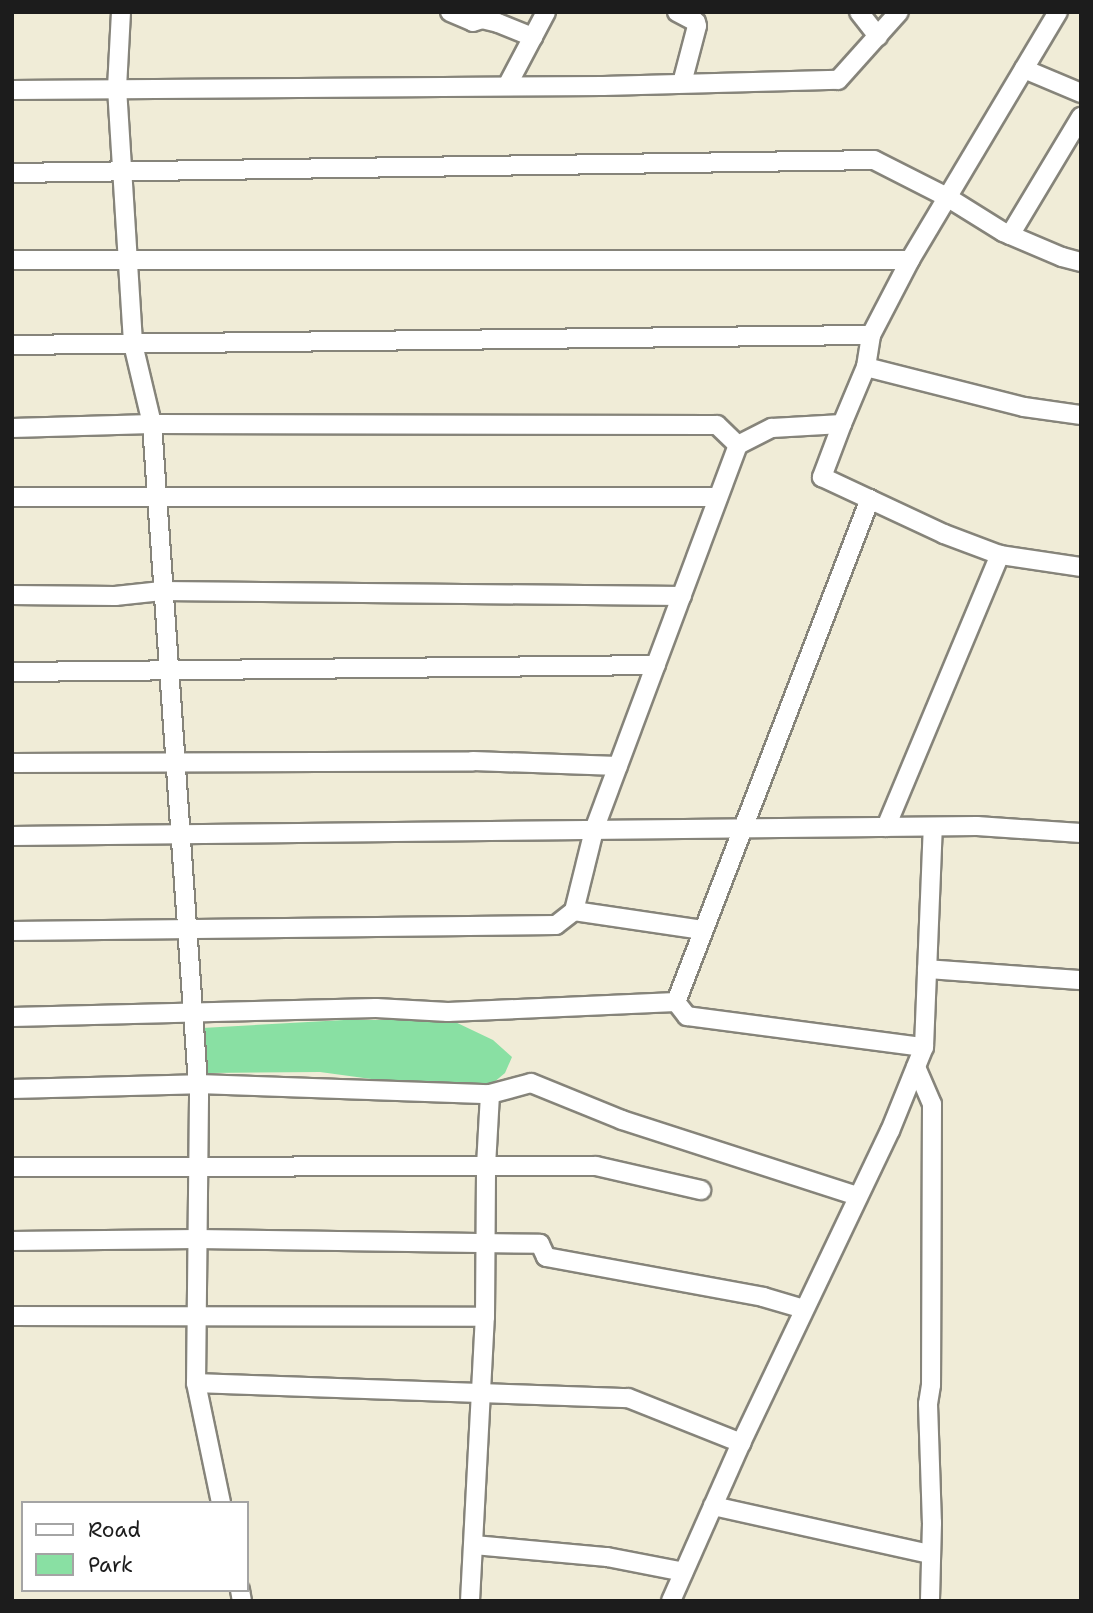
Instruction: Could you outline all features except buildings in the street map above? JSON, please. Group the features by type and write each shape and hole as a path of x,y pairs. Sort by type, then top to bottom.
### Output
{"street":[{"path":"121,12 117,88 134,344 152,424 198,1084 196,1383 221,1501"},
{"path":"450,12 473,22 482,19 498,23 533,37"},
{"path":"507,86 546,12"},
{"path":"677,12 696,22 697,26 682,83"},
{"path":"859,12 878,36"},
{"path":"12,90 838,80 899,12"},
{"path":"1058,12 910,260 871,335 866,367 822,477 944,534 1000,555 1081,567"},
{"path":"1024,69 1081,93"},
{"path":"1010,235 1081,117"},
{"path":"12,173 874,160 947,197 1010,235 1081,262"},
{"path":"12,260 910,260"},
{"path":"12,345 871,335"},
{"path":"866,367 1024,407 1081,415"},
{"path":"12,428 152,424 717,425 738,445"},
{"path":"12,931 556,925 574,911 594,830 738,445 772,428 842,424"},
{"path":"12,497 718,498"},
{"path":"676,1002 870,499"},
{"path":"886,827 1000,555"},
{"path":"12,595 115,596 162,591 682,596"},
{"path":"12,672 656,665"},
{"path":"12,763 473,761 618,766"},
{"path":"12,836 886,827 1081,833"},
{"path":"671,1601 741,1443 890,1131 924,1047 933,827"},
{"path":"574,911 703,930"},
{"path":"928,969 1081,980"},
{"path":"676,1002 687,1016 924,1047"},
{"path":"12,1017 376,1008 448,1013 676,1002"},
{"path":"916,1067 932,1104 932,1385 928,1404 932,1523 930,1601"},
{"path":"12,1089 198,1084 490,1094 531,1083 622,1120 858,1196"},
{"path":"470,1601 485,1317 486,1166 490,1094"},
{"path":"12,1167 596,1166 701,1190"},
{"path":"12,1241 197,1239 540,1244 546,1257 763,1297 804,1309"},
{"path":"12,1316 485,1317"},
{"path":"196,1383 481,1395 628,1398 741,1443"},
{"path":"713,1506 930,1554"},
{"path":"474,1545 607,1557 684,1572"}],"green space":[{"path":"344,1020 451,1020 493,1040 512,1057 505,1073 493,1083 480,1085 386,1081 320,1072 208,1073 202,1028"}]}
